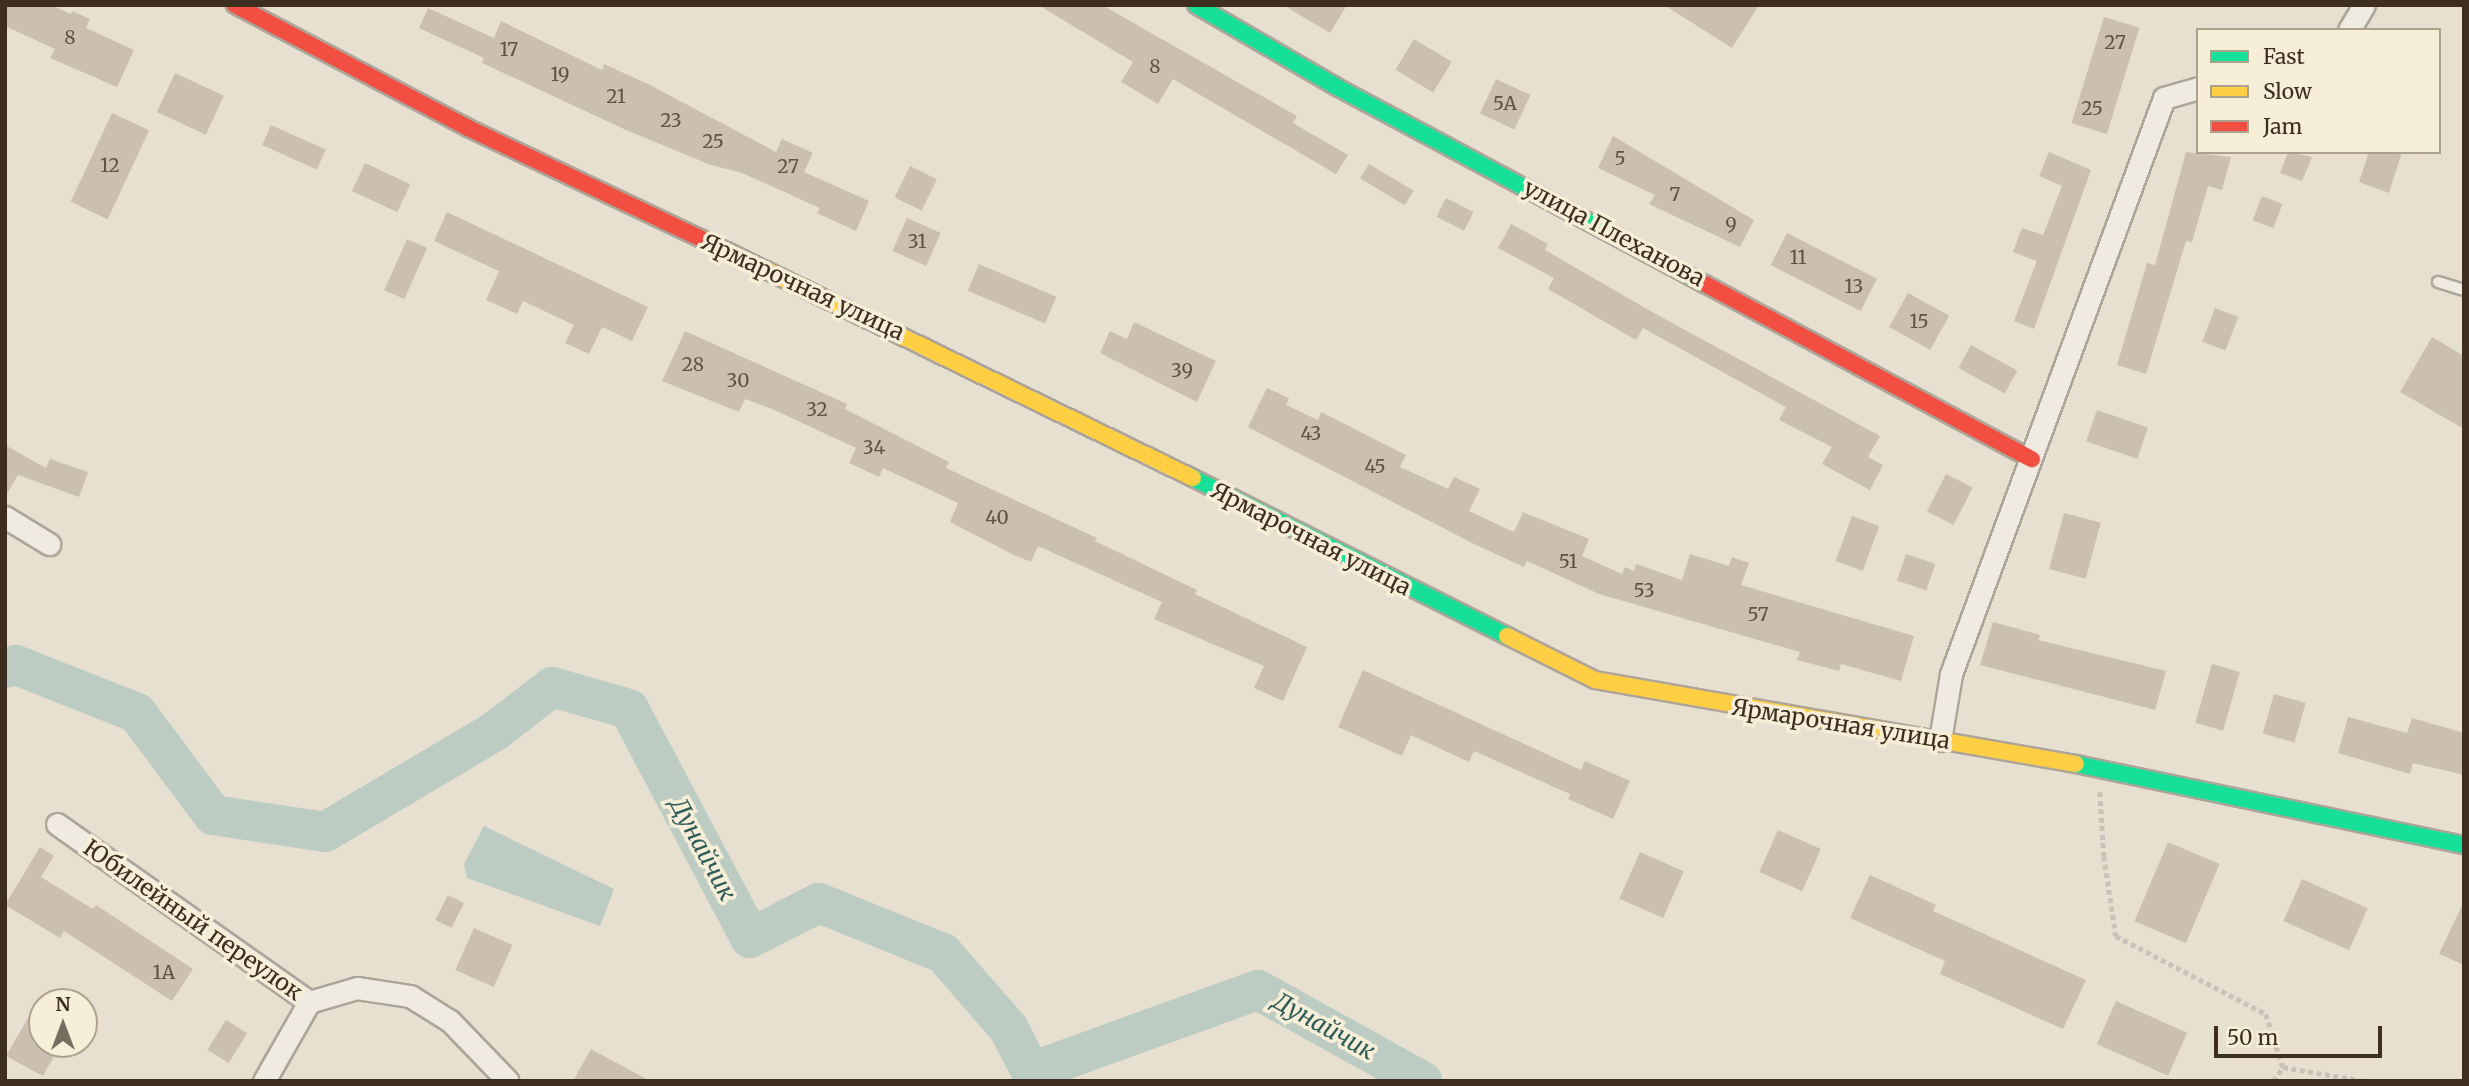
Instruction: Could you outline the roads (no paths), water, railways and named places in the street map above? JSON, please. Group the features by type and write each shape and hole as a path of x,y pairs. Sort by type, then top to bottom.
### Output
{"street":[{"name":"Ярмарочная улица","path":"235,5 468,128 977,370 1595,680 2099,768 2464,845"},
{"name":"улица Плеханова","path":"1196,5 1335,86 2032,459"},
{"path":"2350,28 2364,5"},
{"path":"1940,740 1951,674 2164,98 2196,89"},
{"path":"5,517 49,544"},
{"name":"Юбилейный переулок","path":"57,824 309,1002 357,988 410,996 450,1021 508,1081"},
{"path":"264,1081 309,1002"}],"lane":[{"path":"2438,282 2464,289"}],"waterway":[{"name":"Дунайчик","path":"5,668 16,665 137,713 213,815 325,832 495,731 552,687 629,709 750,938 819,903 943,953 1009,1029 1031,1072 1258,990 1422,1081"}]}
